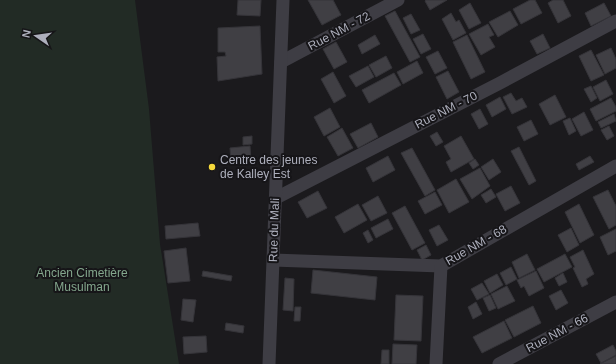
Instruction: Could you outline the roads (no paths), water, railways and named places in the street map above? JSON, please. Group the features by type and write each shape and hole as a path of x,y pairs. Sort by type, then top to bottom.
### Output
{"street":[{"name":"Rue du Mali","path":"269,364 283,0"},
{"name":"Rue NM - 72","path":"281,62 398,0"},
{"name":"Rue NM - 70","path":"276,198 500,83 616,21"},
{"name":"Rue NM - 68","path":"273,260 441,266 616,166"},
{"path":"436,364 441,266"},
{"name":"Rue NM - 66","path":"499,364 616,302"}],"place":[{"name":"Centre des jeunes de Kalley Est","path":"212,167"}],"park label":[{"name":"Ancien Cimetière Musulman","path":"82,280"}]}
